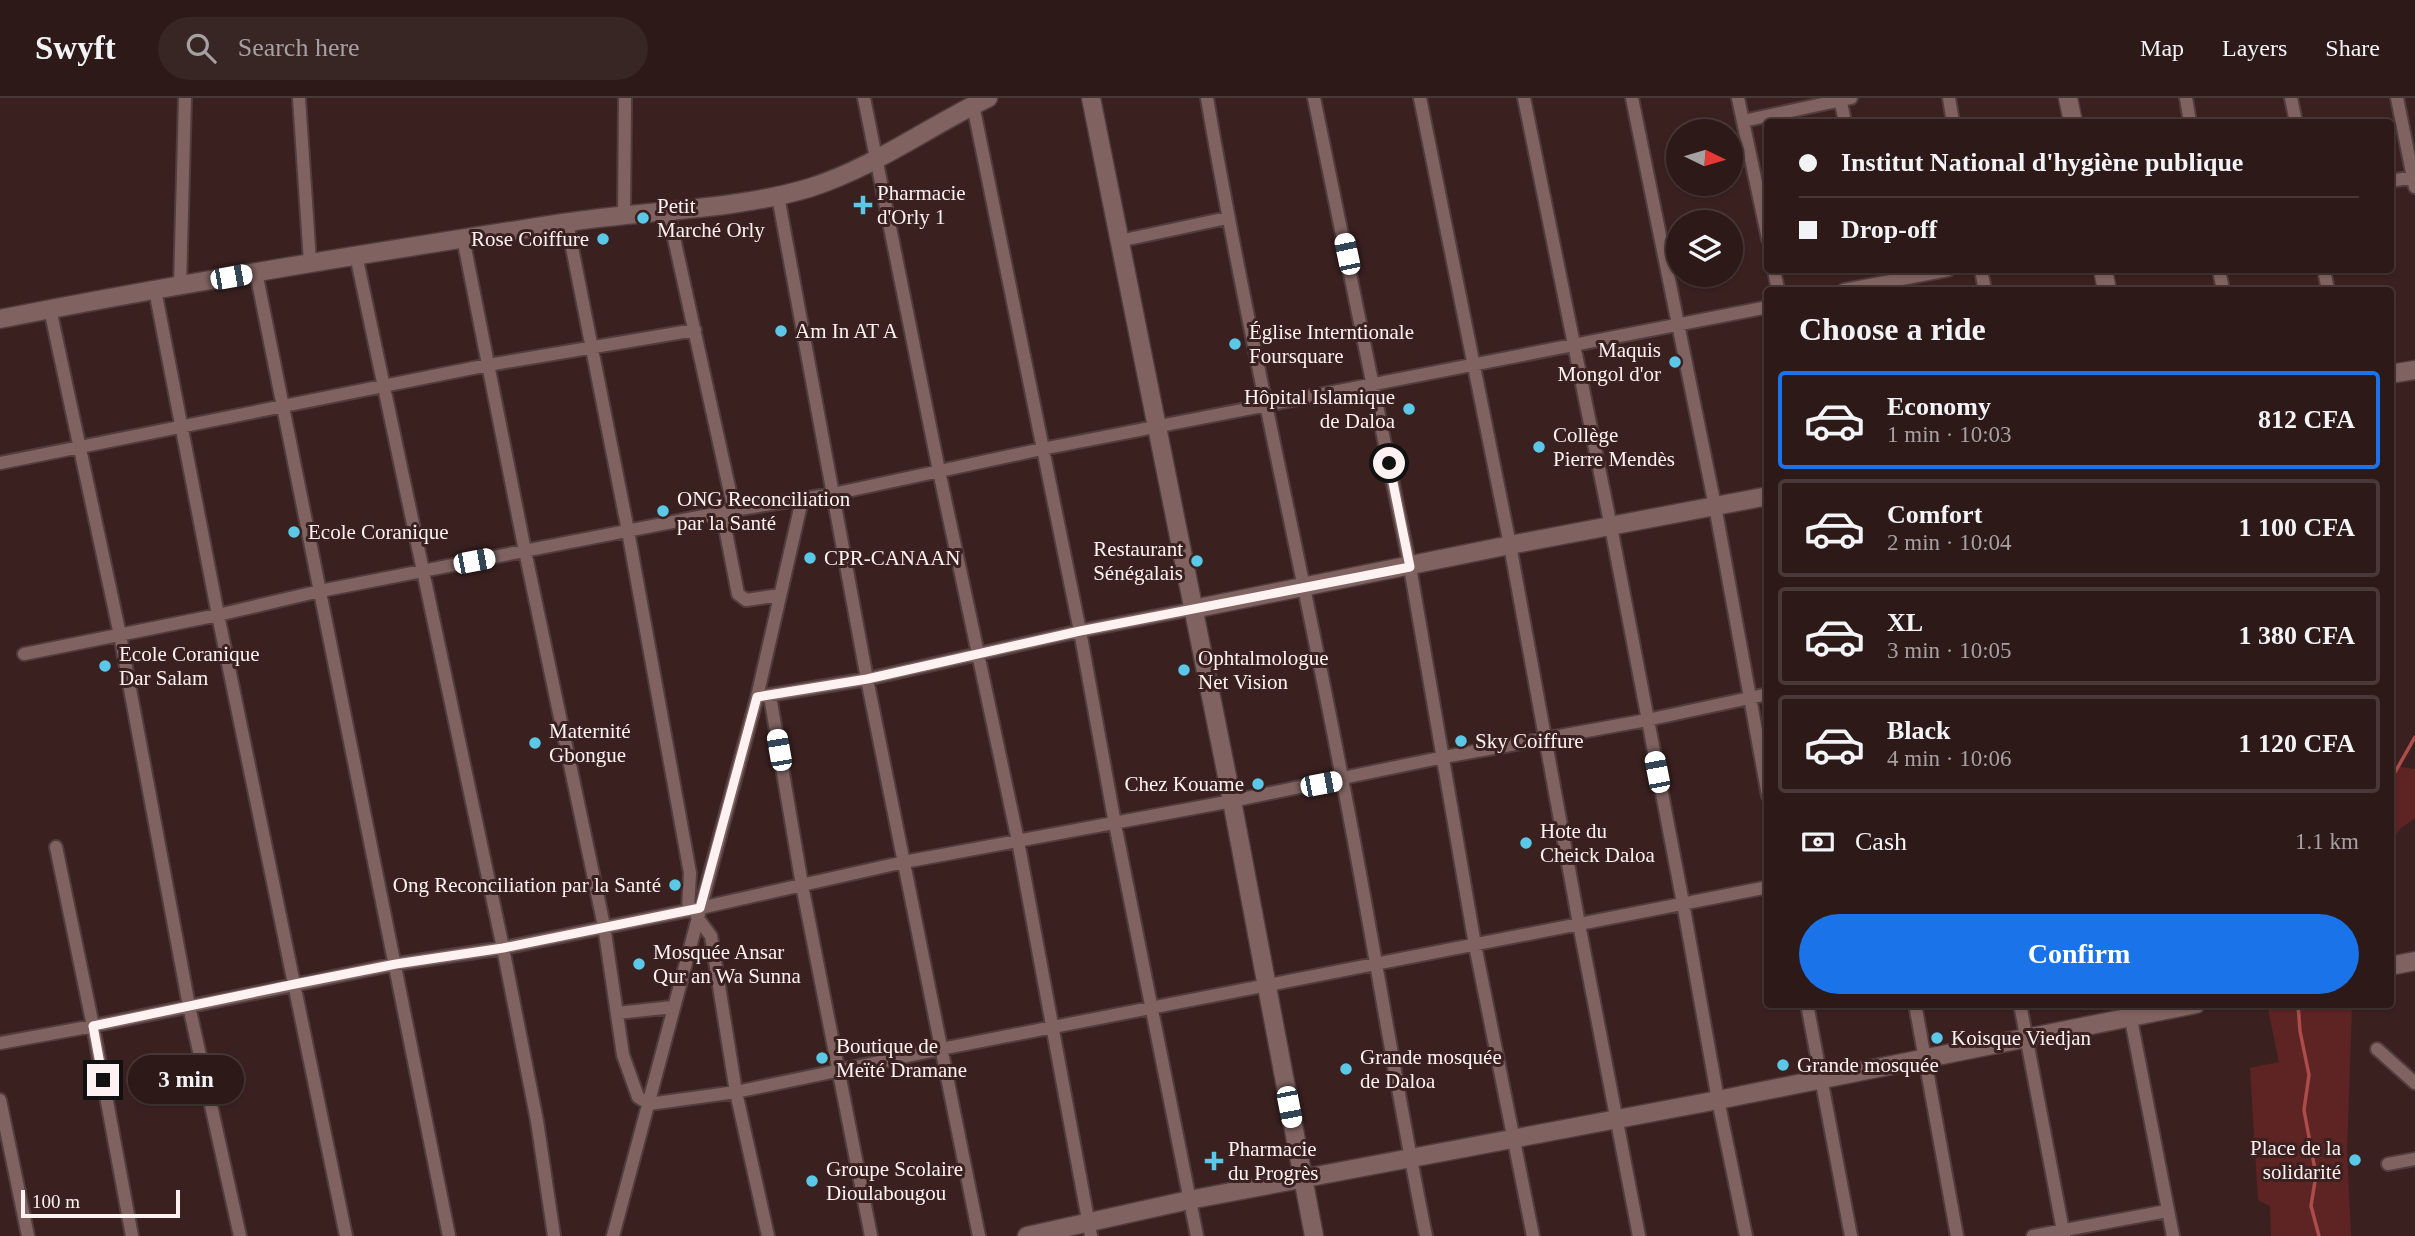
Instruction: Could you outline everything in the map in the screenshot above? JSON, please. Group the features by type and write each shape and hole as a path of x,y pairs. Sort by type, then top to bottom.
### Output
{"street":[{"path":"180,286 185,98"},
{"path":"299,98 310,262"},
{"path":"624,215 625,98"},
{"path":"864,98 939,471 1018,841 1090,1229"},
{"path":"1091,98 1232,801 1314,1236"},
{"path":"1207,98 1227,218 1343,779 1426,1236"},
{"path":"1314,98 1410,567 1475,945 1533,1236"},
{"path":"1420,98 1510,545 1639,1236"},
{"path":"1524,98 1611,527 1746,1236"},
{"path":"1632,98 1714,506 1764,774"},
{"path":"1738,98 1743,119"},
{"path":"1949,98 1952,119"},
{"path":"2067,98 2072,119"},
{"path":"2186,98 2190,119"},
{"path":"2291,98 2295,119"},
{"path":"2394,181 2414,181 2397,98"},
{"path":"1764,220 1743,121 1844,99 1845,119"},
{"path":"0,319 310,262 566,222 778,196 834,179 878,160 981,102 1042,449 1080,631 1115,824 1197,1236"},
{"path":"778,196 867,679 979,1236"},
{"path":"668,211 695,330 728,511 738,594 746,600 780,595"},
{"path":"1119,241 1227,218"},
{"path":"566,222 628,531 695,911 711,936 736,1092 768,1236"},
{"path":"463,238 525,551 604,926 623,1055 638,1097 649,1104 736,1092 941,1049 1764,888"},
{"path":"356,255 503,948 537,1121 554,1236"},
{"path":"256,272 449,1236"},
{"path":"1856,287 1929,273"},
{"path":"155,290 218,615 346,1236"},
{"path":"23,654 218,615 320,591 728,511 833,494 1042,449 1764,308"},
{"path":"50,309 120,635 189,1006 240,1236"},
{"path":"0,463 488,365 695,330"},
{"path":"2394,373 2415,370"},
{"path":"763,696 867,679 1080,631 1764,497"},
{"path":"613,1236 649,1104 695,911 763,696 780,595 802,500"},
{"path":"0,1043 396,964 503,948 604,926 695,911 904,862 1115,824 1764,695"},
{"path":"763,696 871,1236"},
{"path":"56,847 132,1236"},
{"path":"2394,965 2415,961"},
{"path":"617,1013 673,1007"},
{"path":"1808,1008 1851,1236"},
{"path":"1916,1008 1957,1236"},
{"path":"2021,1008 2063,1233"},
{"path":"1027,1236 1090,1229 1189,1200 1718,1100 2026,1039 2129,1012 2162,1008"},
{"path":"2129,1012 2173,1236"},
{"path":"2376,1049 2415,1083"},
{"path":"0,1100 29,1236"},
{"path":"2388,1164 2415,1159"},
{"path":"2033,1236 2063,1233 2167,1211"}],"shaded area":[{"path":"2394,766 2415,769 2415,818 2400,829 2394,838"},
{"path":"2352,1008 2347,1151 2351,1236 2271,1236 2270,1206 2258,1200 2250,1068 2279,1062 2268,1009"}],"waterway":[{"path":"2394,774 2415,737"},
{"path":"2298,1008 2309,1075 2304,1110 2316,1175 2311,1206 2319,1236"}],"place":[{"name":"Pharmacie d'Orly 1","path":"863,205"},
{"name":"Petit Marché Orly","path":"643,218"},
{"name":"Rose Coiffure","path":"603,239"},
{"name":"Am In AT A","path":"781,331"},
{"name":"Église Interntionale Foursquare","path":"1235,344"},
{"name":"Maquis Mongol d'or","path":"1675,362"},
{"name":"Hôpital Islamique de Daloa","path":"1409,409"},
{"name":"Collège Pierre Mendès","path":"1539,447"},
{"name":"ONG Reconciliation par la Santé","path":"663,511"},
{"name":"Ecole Coranique","path":"294,532"},
{"name":"CPR-CANAAN","path":"810,558"},
{"name":"Restaurant Sénégalais","path":"1197,561"},
{"name":"Ecole Coranique Dar Salam","path":"105,666"},
{"name":"Ophtalmologue Net Vision","path":"1184,670"},
{"name":"Sky Coiffure","path":"1461,741"},
{"name":"Maternité Gbongue","path":"535,743"},
{"name":"Chez Kouame","path":"1258,784"},
{"name":"Hote du Cheick Daloa","path":"1526,843"},
{"name":"Ong Reconciliation par la Santé","path":"675,885"},
{"name":"Mosquée Ansar Qur an Wa Sunna","path":"639,964"},
{"name":"Koisque Viedjan","path":"1937,1038"},
{"name":"Boutique de Meïté Dramane","path":"822,1058"},
{"name":"Grande mosquée","path":"1783,1065"},
{"name":"Grande mosquée de Daloa","path":"1346,1069"},
{"name":"Place de la solidarité","path":"2355,1160"},
{"name":"Pharmacie du Progrès","path":"1214,1161"},
{"name":"Groupe Scolaire Dioulabougou","path":"812,1181"}],"route":[{"path":"103,1080 93,1026 396,964 503,948 700,908 757,697 867,679 1080,631 1410,567 1389,463"}]}
